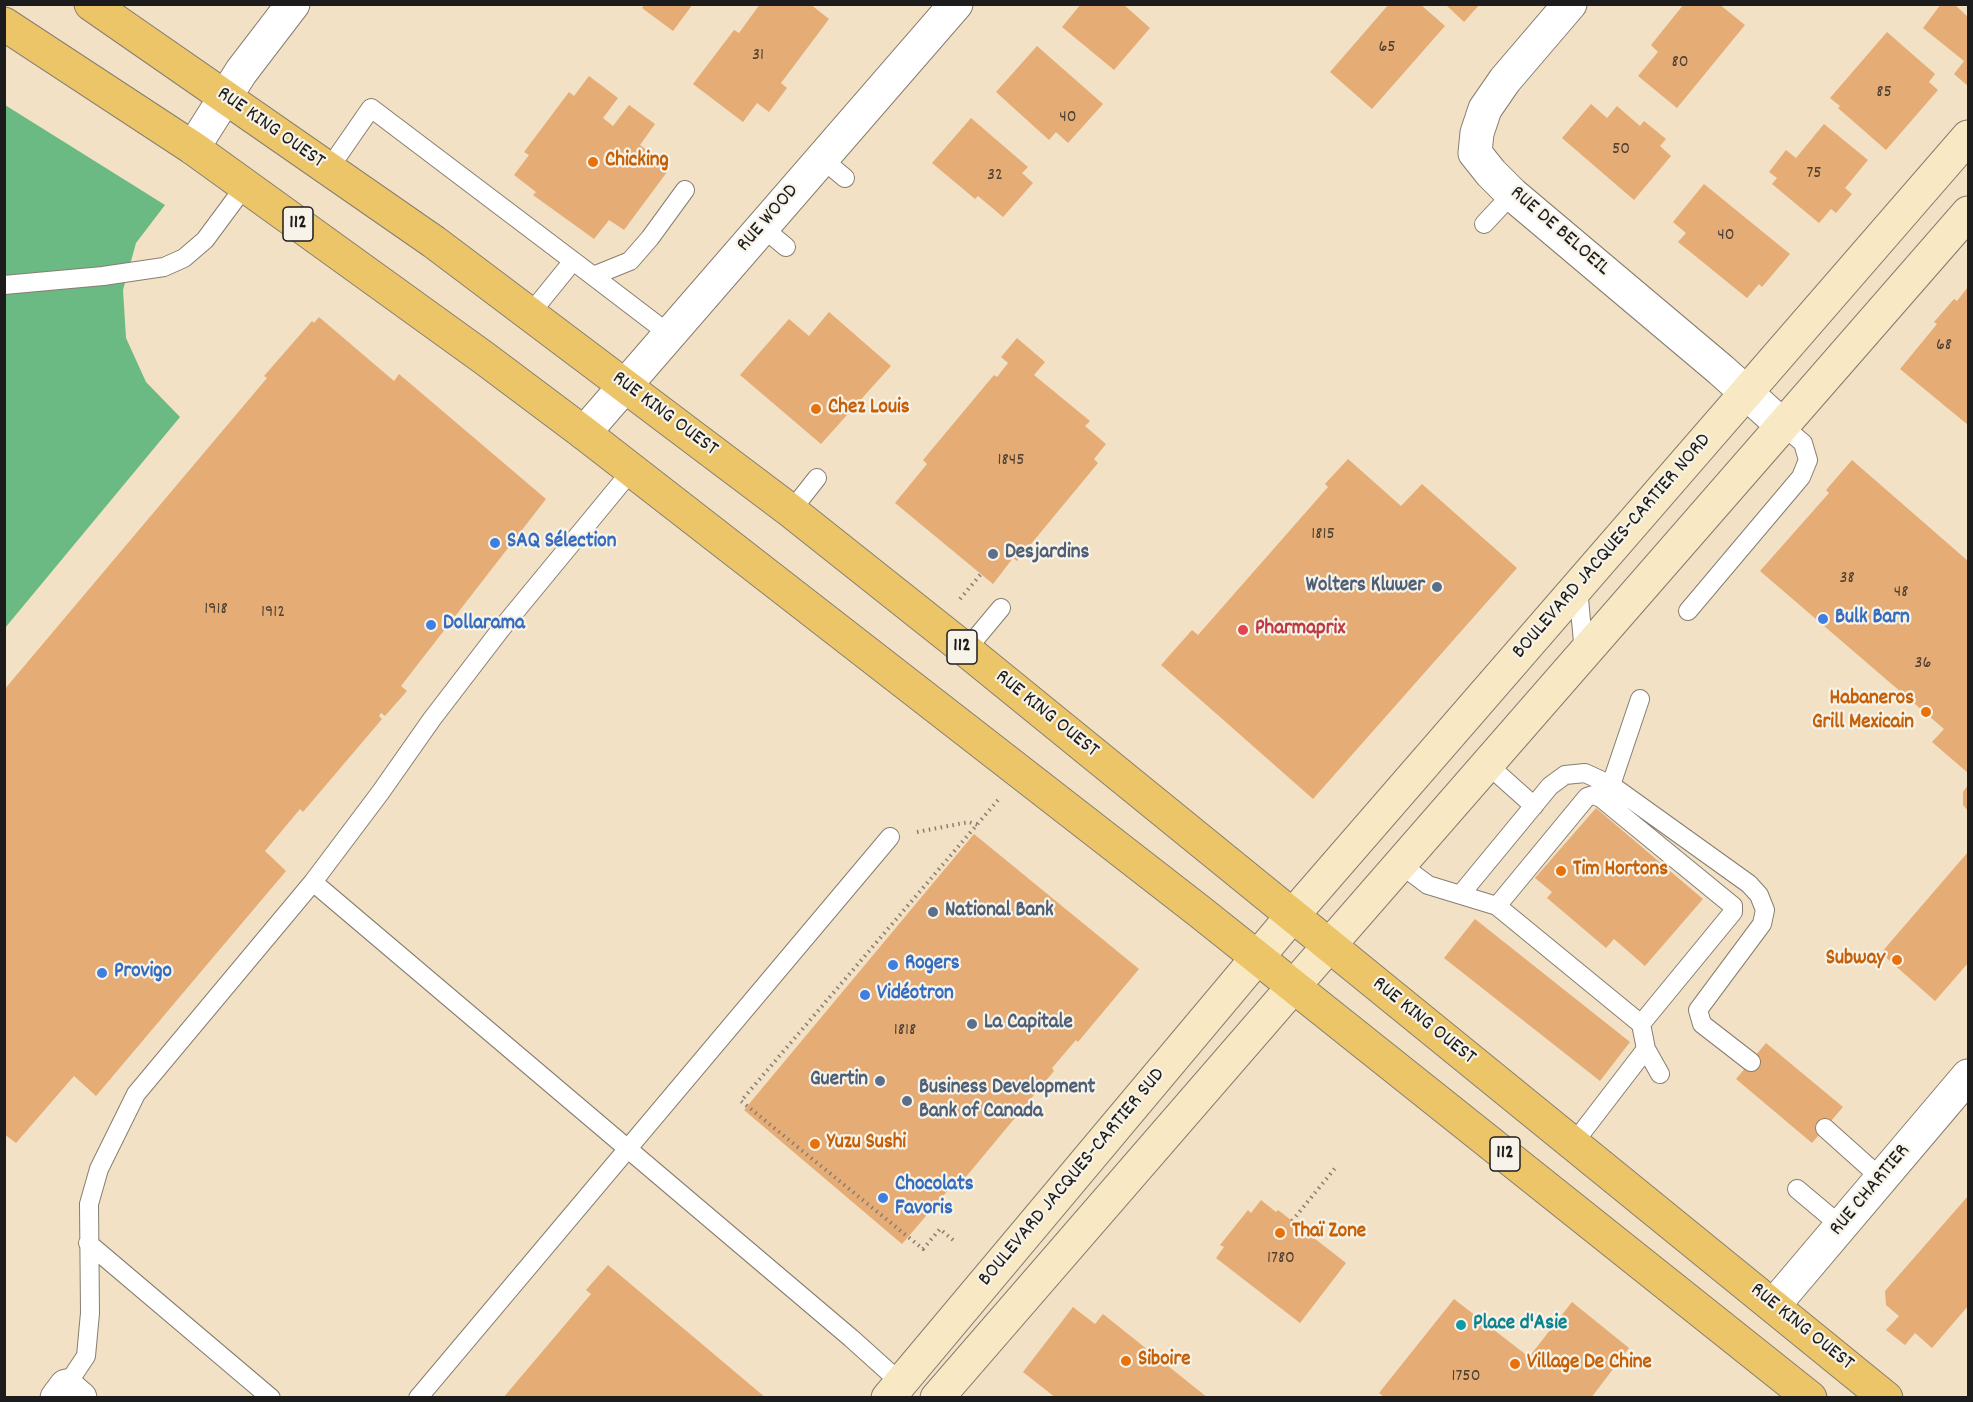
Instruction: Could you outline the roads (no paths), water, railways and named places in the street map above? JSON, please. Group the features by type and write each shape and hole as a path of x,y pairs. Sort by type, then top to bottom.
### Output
{"main road":[{"name":"RUE KING OUEST","path":"91,4 434,242 791,511 966,650 1887,1398"},
{"name":"112","path":"9,32 193,148 484,358 632,470 1257,958 1810,1398"},
{"name":"BOULEVARD JACQUES-CARTIER NORD","path":"1257,958 1968,137"},
{"path":"1293,987 1968,213"},
{"name":"BOULEVARD JACQUES-CARTIER SUD","path":"895,1390 1257,958"},
{"name":"BOULEVARD JACQUES-CARTIER SUD","path":"944,1395 1293,987"}],"street":[{"path":"193,148 257,49 292,4"},
{"name":"RUE WOOD","path":"584,434 669,334 774,237 833,168 956,4"},
{"name":"RUE DE BELOEIL","path":"1570,4 1505,80 1485,109 1477,133 1475,153 1512,194 1783,426"},
{"name":"RUE CHARTIER","path":"1774,1305 1968,1076"}],"lane":[{"path":"328,170 371,108 669,334"},
{"path":"4,285 103,276 164,267 184,258 205,240 245,186"},
{"path":"593,276 630,261 685,190"},
{"path":"1484,224 1512,194"},
{"path":"530,314 573,261"},
{"path":"1688,611 1801,477 1808,460 1803,443 1783,426"},
{"path":"68,1394 86,1356 90,1312 89,1204 99,1169 136,1094 313,882 501,629 632,470"},
{"path":"791,511 817,478"},
{"path":"1578,588 1584,653"},
{"path":"966,650 1001,608"},
{"path":"1611,785 1640,699"},
{"path":"1487,764 1534,806"},
{"path":"1461,894 1550,786 1565,775 1585,773 1611,785 1749,884 1759,895 1765,910 1762,924 1698,1010 1702,1024 1751,1062"},
{"path":"1497,906 1587,797 1593,795 1601,798 1733,906 1733,912 1641,1024"},
{"path":"418,1398 890,837"},
{"path":"1400,864 1428,885 1497,906 1641,1024 1646,1049 1660,1074"},
{"path":"313,882 851,1338 895,1390"},
{"path":"1573,1144 1646,1049"},
{"path":"1825,1128 1882,1179"},
{"path":"1797,1189 1841,1226"},
{"path":"88,1244 271,1398"}],"place":[{"name":"Chicking","path":"593,162"},
{"name":"Chez Louis","path":"816,409"},
{"name":"SAQ Sélection","path":"495,543"},
{"name":"Desjardins","path":"993,554"},
{"name":"Wolters Kluwer","path":"1437,587"},
{"name":"Bulk Barn","path":"1823,619"},
{"name":"Dollarama","path":"431,625"},
{"name":"Pharmaprix","path":"1243,630"},
{"name":"Habaneros Grill Mexicain","path":"1926,712"},
{"name":"Tim Hortons","path":"1561,871"},
{"name":"National Bank","path":"933,912"},
{"name":"Subway","path":"1897,960"},
{"name":"Rogers","path":"893,965"},
{"name":"Provigo","path":"102,973"},
{"name":"Vidéotron","path":"865,995"},
{"name":"La Capitale","path":"972,1024"},
{"name":"Guertin","path":"880,1081"},
{"name":"Business Development Bank of Canada","path":"907,1101"},
{"name":"Yuzu Sushi","path":"815,1144"},
{"name":"Chocolats Favoris","path":"883,1198"},
{"name":"Thaï Zone","path":"1280,1233"},
{"name":"Place d'Asie","path":"1461,1325"},
{"name":"Siboire","path":"1126,1361"},
{"name":"Village De Chine","path":"1515,1364"}]}
